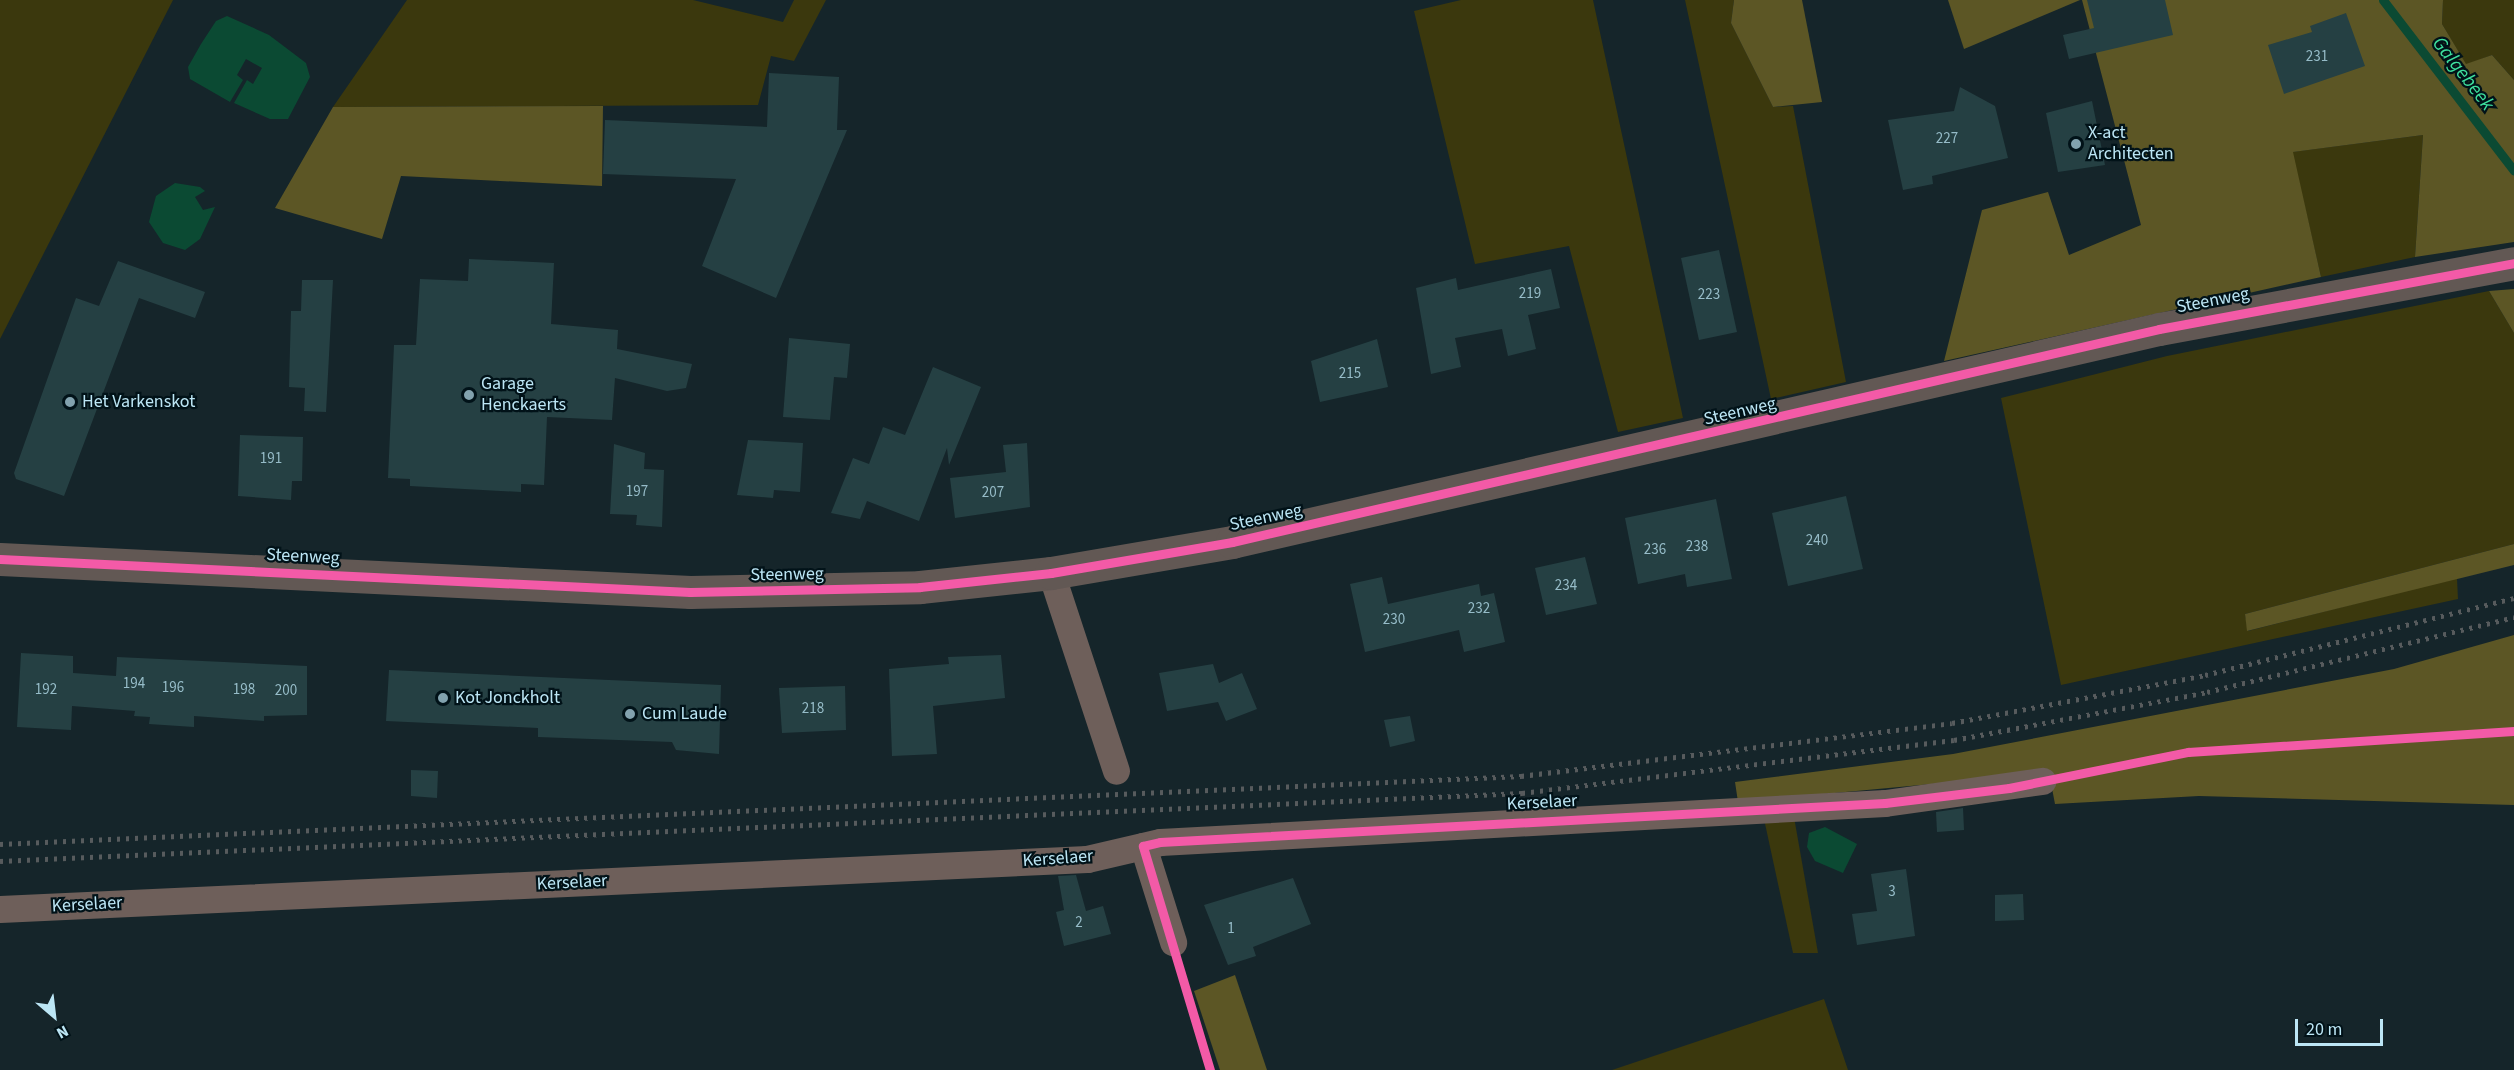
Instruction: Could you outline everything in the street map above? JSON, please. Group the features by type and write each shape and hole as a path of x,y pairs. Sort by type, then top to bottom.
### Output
{"main road":[{"name":"Steenweg","path":"0,559 690,592 920,587 1051,573 1232,542 2159,329 2514,263"}],"street":[{"path":"1051,573 1116,771"},
{"name":"Kerselaer","path":"0,909 1086,859 1143,846 1885,803 2042,781"},
{"path":"1143,846 1173,942"}],"shaded area":[{"path":"0,0 173,0 0,339"},
{"path":"407,0 693,0 783,22 794,0 826,0 794,61 771,56 758,105 333,107"},
{"path":"1461,0 1593,0 1683,418 1618,432 1569,246 1475,264 1414,11"},
{"path":"1685,0 1734,0 1731,23 1773,107 1793,106 1846,382 1771,399"},
{"path":"1734,0 1802,0 1822,102 1773,107 1731,23"},
{"path":"1948,0 2080,0 1964,49"},
{"path":"2082,0 2443,0 2442,24 2466,64 2492,55 2514,80 2514,242 2415,257 2423,135 2293,152 2321,277 1944,361 1982,210 2048,192 2069,255 2141,225"},
{"path":"2443,0 2514,0 2514,80 2492,55 2466,65 2442,24"},
{"path":"227,16 269,35 306,63 310,77 288,119 270,119 234,103 247,80 253,84 262,68 246,59 237,75 243,80 230,102 190,79 188,67 201,44 216,21"},
{"path":"603,106 602,186 401,176 382,239 275,208 333,107"},
{"path":"2423,135 2415,257 2321,277 2292,152"},
{"path":"175,183 200,187 205,191 195,197 203,210 215,207 200,239 185,250 163,243 149,222 156,196"},
{"path":"2514,289 2514,333 2489,291"},
{"path":"2489,291 2514,333 2514,544 2245,614 2248,631 2457,578 2458,599 2061,685 2001,398 2167,356"},
{"path":"2514,544 2514,565 2247,631 2245,614"},
{"path":"2514,635 2514,805 2199,796 2055,804 2049,773 1738,802 1735,782 1953,754 2394,669"},
{"path":"1794,817 1818,953 1793,953 1764,819"},
{"path":"1825,827 1857,844 1843,873 1815,861 1807,847 1809,833"},
{"path":"1235,975 1267,1070 1220,1070 1194,991"},
{"path":"1824,999 1848,1070 1612,1070"}],"building":[{"path":"2087,0 2165,0 2173,35 2069,59 2063,35 2094,28"},
{"path":"2346,13 2365,66 2284,94 2268,45 2312,32 2310,26"},
{"path":"769,73 839,77 837,130 847,130 776,298 702,266 736,179 603,174 605,120 767,127"},
{"path":"1960,87 1995,106 2008,158 1932,176 1933,184 1903,190 1888,120 1954,111"},
{"name":"X-act Architecten","path":"2092,101 2105,165 2058,172 2046,113"},
{"path":"1719,250 1737,332 1699,340 1681,258"},
{"name":"Garage Henckaerts","path":"469,259 554,263 551,324 618,330 617,349 692,364 686,388 667,391 615,378 612,420 547,417 544,485 521,484 521,492 410,486 410,479 388,478 394,345 416,345 420,279 468,281"},
{"name":"Het Varkenskot","path":"118,261 205,292 195,318 139,298 64,496 16,479 14,473 76,298 99,306"},
{"path":"1551,269 1560,308 1528,315 1536,349 1508,356 1502,329 1455,338 1461,367 1431,374 1416,288 1456,278 1458,290"},
{"path":"302,280 333,280 326,412 304,411 305,388 289,387 291,311 301,311"},
{"path":"789,338 850,344 847,378 834,377 830,420 783,417"},
{"path":"1377,339 1388,387 1320,402 1311,361"},
{"path":"933,367 981,387 949,465 947,448 919,521 867,501 860,519 831,513 853,458 869,464 883,427 905,435"},
{"path":"240,435 303,437 302,481 292,481 291,500 238,496"},
{"path":"748,440 803,443 800,492 774,490 773,498 737,495"},
{"path":"1027,443 1030,507 955,518 950,478 1006,472 1003,445"},
{"path":"614,444 645,453 644,469 664,470 662,527 636,525 637,515 610,514"},
{"path":"1846,496 1863,569 1788,586 1772,513"},
{"path":"1716,499 1732,579 1687,587 1685,574 1638,584 1625,518"},
{"path":"1585,557 1597,604 1546,615 1535,568"},
{"path":"1382,577 1388,604 1479,584 1481,596 1494,593 1505,642 1464,652 1459,630 1365,652 1350,584"},
{"path":"21,653 73,656 73,673 116,676 117,657 307,666 307,715 264,716 264,721 194,716 194,727 149,724 150,717 134,716 135,711 72,706 71,730 17,727"},
{"path":"1001,655 1005,698 933,706 937,754 892,756 889,669 949,664 948,657"},
{"path":"1213,664 1219,683 1242,673 1257,709 1226,721 1218,702 1167,711 1159,673"},
{"path":"389,670 721,685 719,754 676,750 672,742 538,737 538,728 386,721"},
{"path":"845,686 846,730 782,733 779,688"},
{"path":"1410,716 1415,741 1390,747 1384,720"},
{"path":"411,770 438,771 437,798 411,796"},
{"path":"1963,808 1964,830 1937,832 1936,812"},
{"path":"1906,869 1915,936 1857,945 1852,914 1877,911 1871,874"},
{"path":"1076,875 1086,911 1103,906 1111,934 1064,946 1056,912 1064,910 1058,876"},
{"path":"1293,878 1311,924 1253,947 1256,956 1228,965 1204,905"},
{"path":"2023,894 2024,920 1995,921 1995,895"}],"waterway":[{"name":"Galgebeek","path":"2383,0 2514,171"}],"railway":[{"path":"0,844 1521,776 1952,723 2205,675 2514,598"},
{"path":"0,861 1522,793 1954,740 2207,692 2514,617"}],"cycle path":[{"path":"0,559 690,592 920,587 1051,573 1232,542 2159,329 2514,263"},
{"path":"1210,1070 1143,846 1160,842 1885,803 2009,788 2188,752 2514,731"}],"place":[{"name":"X-act Architecten","path":"2076,144"},
{"name":"Garage Henckaerts","path":"469,395"},
{"name":"Het Varkenskot","path":"70,402"},
{"name":"Kot Jonckholt","path":"443,698"},
{"name":"Cum Laude","path":"630,714"}]}
